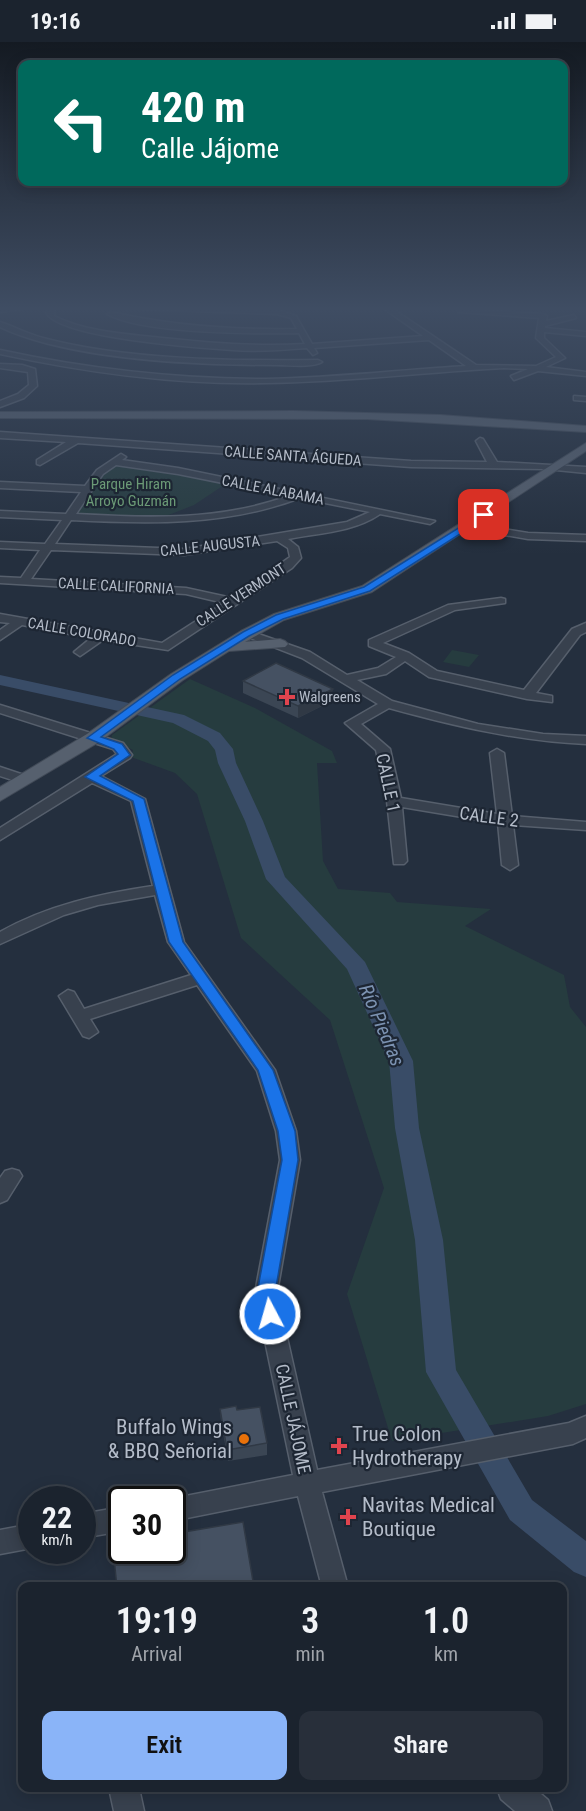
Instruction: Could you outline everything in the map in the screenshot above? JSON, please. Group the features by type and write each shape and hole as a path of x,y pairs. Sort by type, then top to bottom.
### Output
{"main road":[{"path":"0,413 398,416 585,428"},
{"path":"0,795 104,736 159,690 246,634 285,615 367,589 468,526 586,447"},
{"path":"219,651 245,645 276,643 275,625 285,615"}],"street":[{"path":"0,404 21,396 29,390"},
{"name":"CALLE SANTA ÁGUEDA","path":"0,435 411,464 559,466 586,470"},
{"path":"40,462 75,441"},
{"path":"480,441 493,464"},
{"path":"24,581 100,472 136,446"},
{"name":"CALLE ALABAMA","path":"114,462 178,471 430,521"},
{"path":"0,485 87,489"},
{"path":"0,514 184,520 267,507 299,495"},
{"name":"CALLE AUGUSTA","path":"0,546 184,552 349,525 378,511"},
{"path":"468,526 528,536 586,538"},
{"name":"CALLE VERMONT","path":"164,647 231,601 288,566 296,558 293,547 280,538"},
{"name":"CALLE CALIFORNIA","path":"0,580 186,591 231,601"},
{"path":"501,600 452,606 373,643 405,656 433,674 547,699"},
{"name":"CALLE COLORADO","path":"0,618 164,647"},
{"path":"0,636 20,621"},
{"path":"527,695 576,632 586,627"},
{"path":"246,634 306,655 387,704 477,728 543,738 586,740"},
{"path":"80,652 100,636"},
{"path":"344,679 382,670 405,656"},
{"name":"CALLE 1","path":"387,704 352,723 383,749 394,801 399,861"},
{"path":"0,709 104,736 118,746 125,755 0,835"},
{"path":"497,753 510,865"},
{"path":"0,771 25,780"},
{"name":"CALLE JÁJOME","path":"91,777 138,799 176,942 266,1070 286,1131 290,1160 266,1293 307,1484 334,1582"},
{"name":"CALLE 2","path":"394,801 504,820 586,826"},
{"path":"0,939 26,922 88,900 162,889"},
{"path":"80,1016 201,978"},
{"path":"68,996 89,1032"},
{"path":"0,1195 12,1176"},
{"path":"186,1506 573,1433 586,1426"},
{"path":"0,1542 18,1539"},
{"path":"125,1792 129,1811"},
{"path":"516,1792 537,1811"}],"green space":[{"name":"Parque Hiram Arroyo Guzmán","path":"114,465 227,483 194,505 161,518 76,514 105,471"},
{"path":"452,650 479,655 469,667 443,662"},
{"path":"190,679 255,708 332,751 337,763 317,763 323,861 338,889 390,893 397,902 491,909 465,926 564,975 570,1007 586,1027 586,1404 548,1416 392,1441 347,1294 384,1188 330,1020 241,938 197,794 175,773 131,757 133,750 111,739 112,735"}],"building":[{"path":"276,663 333,689 298,706 243,681"},
{"name":"Buffalo Wings & BBQ Señorial","path":"236,1406 237,1410 260,1407 267,1443 227,1450 220,1409"},
{"path":"243,1522 253,1582 116,1582 115,1564 186,1564 186,1532"}],"waterway":[{"name":"Río Piedras","path":"0,680 178,719 214,737 224,749 227,763 254,821 276,879 357,967 401,1061 407,1128 429,1240 441,1372 521,1510 586,1561"}],"place":[{"name":"Walgreens","path":"287,697"},
{"name":"Buffalo Wings & BBQ Señorial","path":"244,1439"},
{"name":"True Colon Hydrotherapy","path":"339,1446"},
{"name":"Navitas Medical Boutique","path":"348,1517"}],"route":[{"path":"270,1314 266,1293 290,1160 286,1131 266,1070 176,942 138,799 91,777 125,755 118,746 93,738 177,677 246,634 279,617 367,589 484,515"}]}
